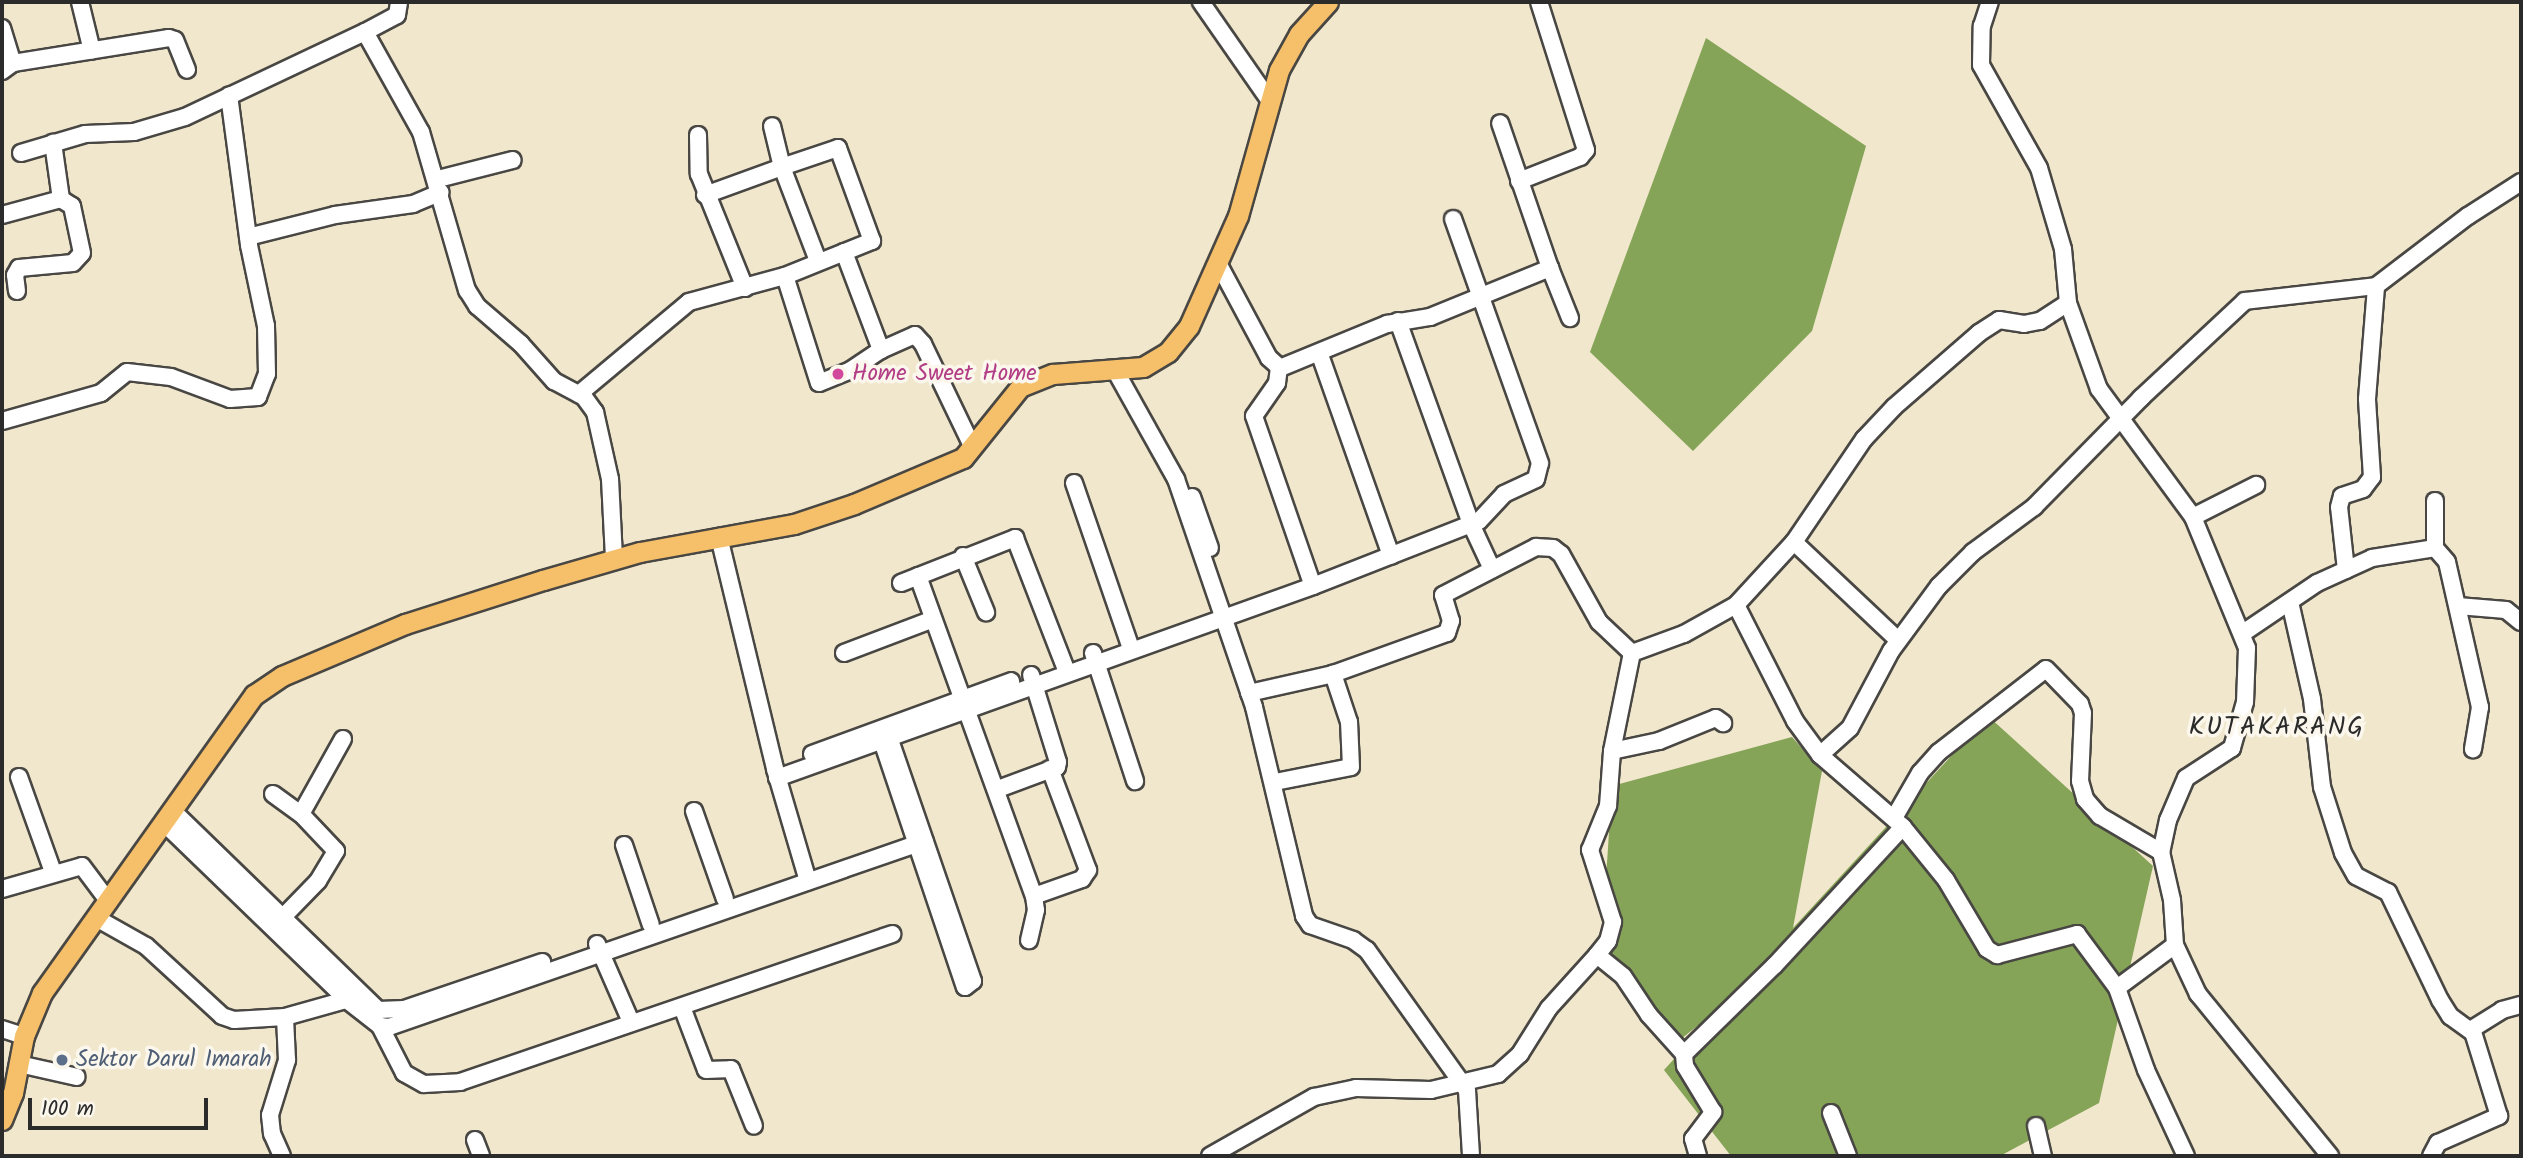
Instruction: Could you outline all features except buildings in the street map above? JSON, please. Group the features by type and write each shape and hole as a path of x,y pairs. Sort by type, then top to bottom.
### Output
{"main road":[{"path":"2,1120 24,1036 42,993 170,818 254,695 282,676 405,624 614,559 794,524 854,504 914,481 963,458 1020,387 1053,374 1143,367 1168,352 1189,326 1238,216 1279,70 1299,34 1328,2"}],"street":[{"path":"80,2 92,51"},
{"path":"21,153 85,134 134,132 185,117 397,15 399,2"},
{"path":"1200,2 1269,100"},
{"path":"1519,181 1586,150 1539,2"},
{"path":"1990,2 1982,26 1981,65 2039,168 2063,249 2067,303 2099,389 2193,517 2243,633 2249,671 2240,730 2232,748 2186,778 2161,852 2172,900 2175,945 2197,994 2330,1156"},
{"path":"2,28 8,67 169,38 175,40 187,70"},
{"path":"365,32 421,132 440,186 461,274 477,306 521,344 554,380 579,394 595,412 602,433 610,479 614,559"},
{"path":"2,421 101,393 127,372 171,377 230,399 258,397 267,374 266,326 248,237 229,94"},
{"path":"1500,123 1570,318"},
{"path":"772,126 782,167 818,261"},
{"path":"698,135 699,174 705,195 745,288"},
{"path":"53,144 61,199"},
{"path":"579,394 689,302 785,276 872,242 838,148 705,195"},
{"path":"248,237 335,215 405,206 440,186 513,160"},
{"path":"1820,755 1850,728 1898,640 1939,586 1973,552 2034,507 2120,420 2245,301 2376,286 2468,216 2521,182"},
{"path":"2,215 61,199 72,206 82,253 73,263 19,268 15,275 18,291"},
{"path":"781,772 1033,678 1312,581 1389,551 1476,515 1541,473 1453,219"},
{"path":"844,252 881,350"},
{"path":"1218,263 1269,358 1279,367"},
{"path":"1279,367 1320,355 1403,321 1481,298 1550,268"},
{"path":"785,276 819,383 851,370 881,350 915,335 923,344 973,447"},
{"path":"2346,570 2339,507 2342,496 2363,489 2372,477 2367,399 2376,286"},
{"path":"1632,653 1684,634 1736,605 1794,542 1832,482 1894,407 1995,321 2031,323 2067,303"},
{"path":"1403,321 1476,515 1481,541 1492,569"},
{"path":"1320,355 1389,551"},
{"path":"1279,367 1277,383 1254,416 1312,581"},
{"path":"1115,370 1176,479 1225,612 1275,782 1304,916 1310,925 1353,940 1367,950 1468,1093 1472,1156"},
{"path":"1074,483 1129,645"},
{"path":"2193,517 2256,485"},
{"path":"2435,501 2435,548 2447,562 2480,707 2473,749"},
{"path":"724,536 747,645 812,875"},
{"path":"901,583 963,556 1016,538 1065,667"},
{"path":"1794,542 1898,640"},
{"path":"1247,686 1333,674 1447,633 1451,621 1444,595 1536,547 1553,548 1569,565 1599,622 1632,653"},
{"path":"2243,633 2290,602 2372,558 2435,548"},
{"path":"963,556 986,612"},
{"path":"918,576 931,620 967,703 1034,897 1036,910 1029,940"},
{"path":"2290,602 2312,699 2322,787 2340,845 2356,876 2388,892 2445,1008 2472,1032 2499,1116 2438,1143 2431,1156"},
{"path":"1736,605 1795,720 1820,755 1898,822 1946,880 1992,953 2077,934 2117,988 2146,1070 2186,1156"},
{"path":"2458,606 2506,610 2521,622"},
{"path":"844,653 931,620"},
{"path":"1210,1156 1314,1097 1356,1088 1431,1090 1458,1080 1480,1081 1498,1074 1520,1054 1549,1008 1608,941 1613,922 1590,850 1608,806 1612,751 1632,653"},
{"path":"1094,658 1135,781"},
{"path":"1684,1054 1775,965 1898,822 1920,773 1939,752 2046,669 2080,704 2083,713 2080,781 2085,799 2100,816 2161,852"},
{"path":"1275,782 1351,767 1349,722 1333,674"},
{"path":"998,789 1050,769 1058,762 1033,678"},
{"path":"1612,751 1659,741 1716,718 1723,723"},
{"path":"884,733 965,987 973,981 919,838"},
{"path":"301,814 343,739"},
{"path":"1034,897 1082,879 1088,870 1050,769"},
{"path":"19,777 53,872"},
{"path":"273,794 301,814 336,851 318,881 281,919"},
{"path":"694,811 725,899"},
{"path":"170,818 281,919 380,1026 404,1073 424,1084 441,1085 486,1074 892,934"},
{"path":"170,818 355,998 378,1010 391,1012 599,948 919,838"},
{"path":"624,845 651,925"},
{"path":"2,889 53,872 82,866 109,902"},
{"path":"380,1026 450,1009 651,925 725,899 812,875"},
{"path":"98,919 146,946 222,1016 234,1020 285,1017 355,998"},
{"path":"2117,988 2175,945"},
{"path":"599,948 631,1022"},
{"path":"1597,955 1623,976 1684,1054 1685,1066 1713,1112 1693,1139 1698,1156"},
{"path":"2472,1032 2476,1023 2521,1004"},
{"path":"682,1007 706,1070 731,1069 754,1126"},
{"path":"282,1156 272,1134 270,1115 287,1060 285,1017"},
{"path":"2,1029 24,1036"},
{"path":"19,1063 77,1077"},
{"path":"1831,1113 1848,1156"},
{"path":"2036,1126 2043,1156"},
{"path":"475,1140 481,1156"}],"green space":[{"path":"1706,38 1866,146 1812,331 1693,451 1590,352"},
{"path":"1988,716 2153,866 2099,1103 2000,1156 1731,1156 1664,1070 1720,1008 1681,1039 1601,955 1612,786 1792,737 1822,771 1793,928"}],"place":[{"name":"Home Sweet Home","path":"838,374"},
{"name":"Sektor Darul Imarah","path":"62,1060"}],"district":[{"name":"KUTAKARANG","path":"2277,728"}]}
